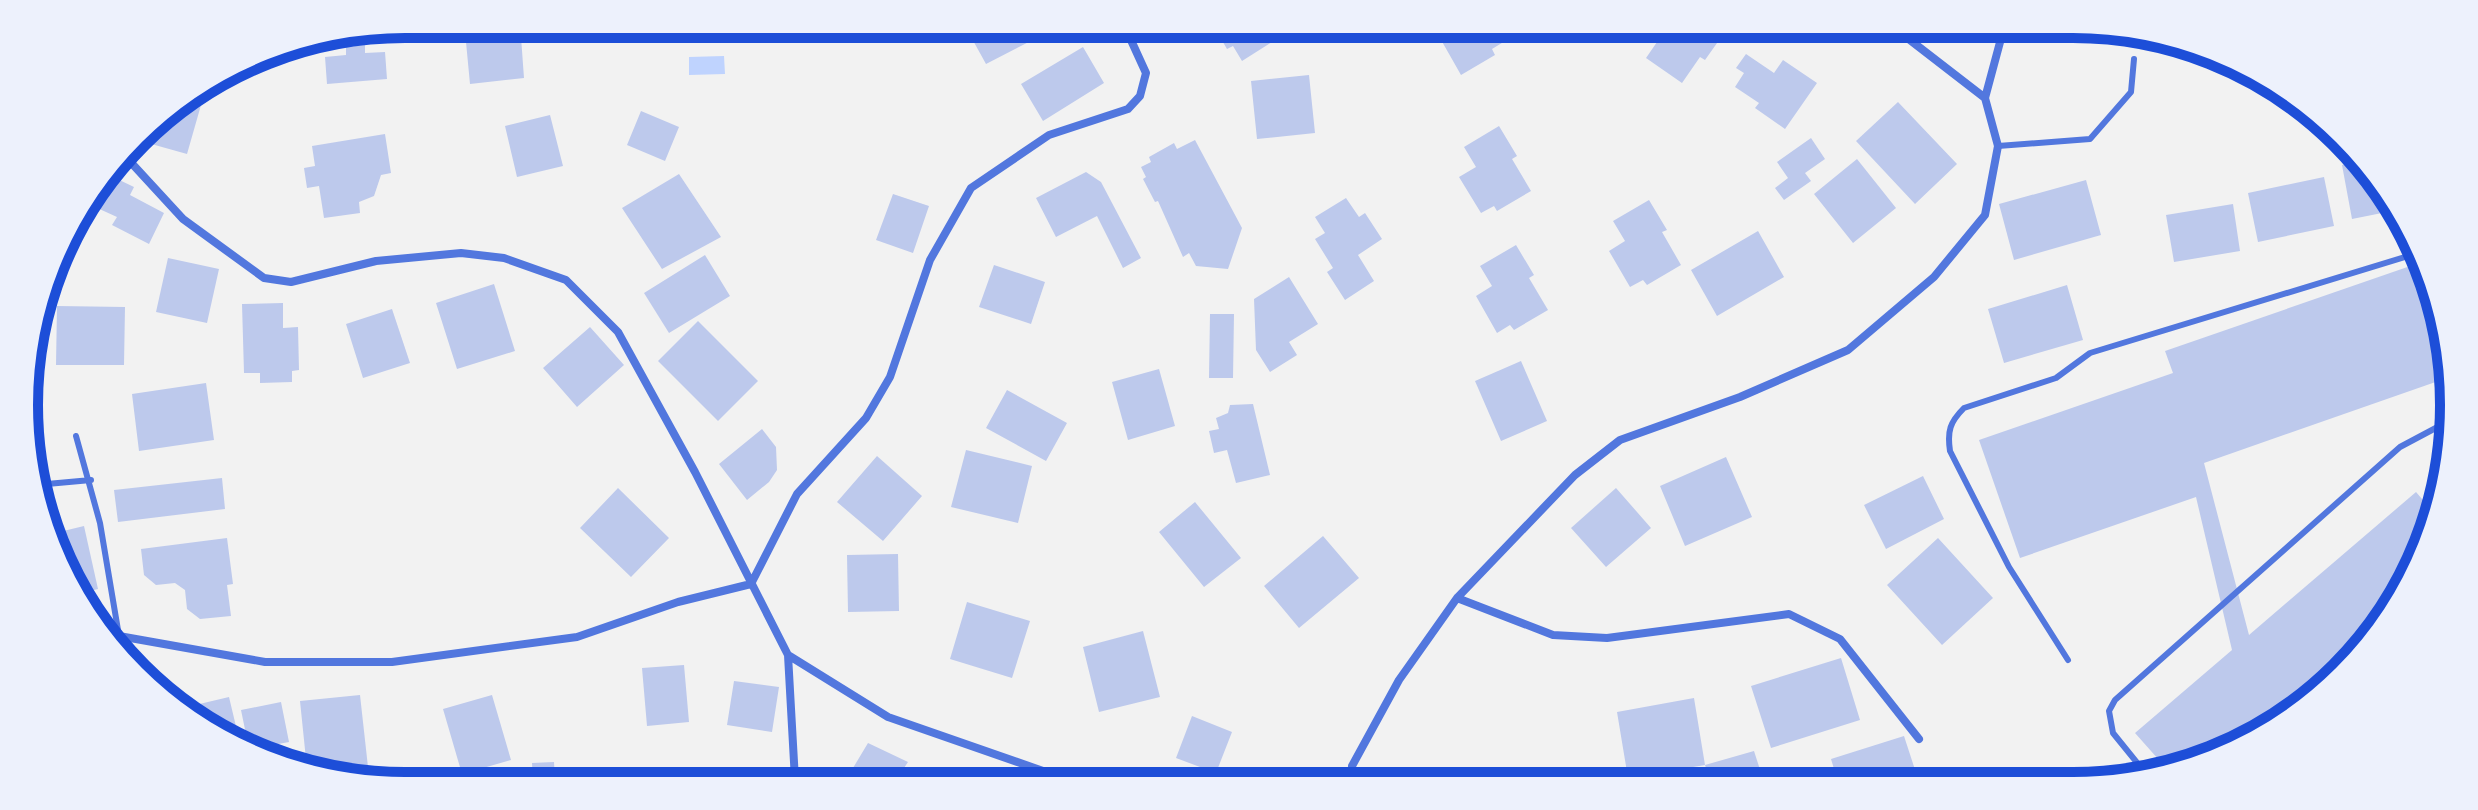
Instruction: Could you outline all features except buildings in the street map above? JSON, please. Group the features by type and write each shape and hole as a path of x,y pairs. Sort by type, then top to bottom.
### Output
{"street":[{"path":"123,639 265,662 392,662 577,637 678,602 751,584 797,494 866,418 890,377 930,260 971,188 1049,135 1128,109 1140,96 1146,73 1130,38"},
{"path":"1907,38 1985,98"},
{"path":"1352,772 1399,680 1457,598 1575,475 1620,440 1740,397 1848,350 1934,277 1985,215 1998,146 1985,98 2001,38"},
{"path":"130,162 183,219 264,278 291,282 376,261 461,253 504,258 566,280 618,332 695,472 788,655 795,772"},
{"path":"1457,598 1553,635 1607,638 1789,614 1840,639 1919,739"},
{"path":"788,655 888,717 1046,772"}],"lane":[{"path":"1998,146 2090,139 2131,92 2134,59"},
{"path":"2068,660 2009,567 1950,451 1947,433 1955,418 1964,408 2056,378 2090,353 2408,256"},
{"path":"2140,766 2113,733 2109,711 2115,700 2400,447 2439,426"},
{"path":"76,436 91,480 112,626"},
{"path":"47,484 91,480"}],"water":[{"path":"724,56 725,74 689,75 689,57"}]}
